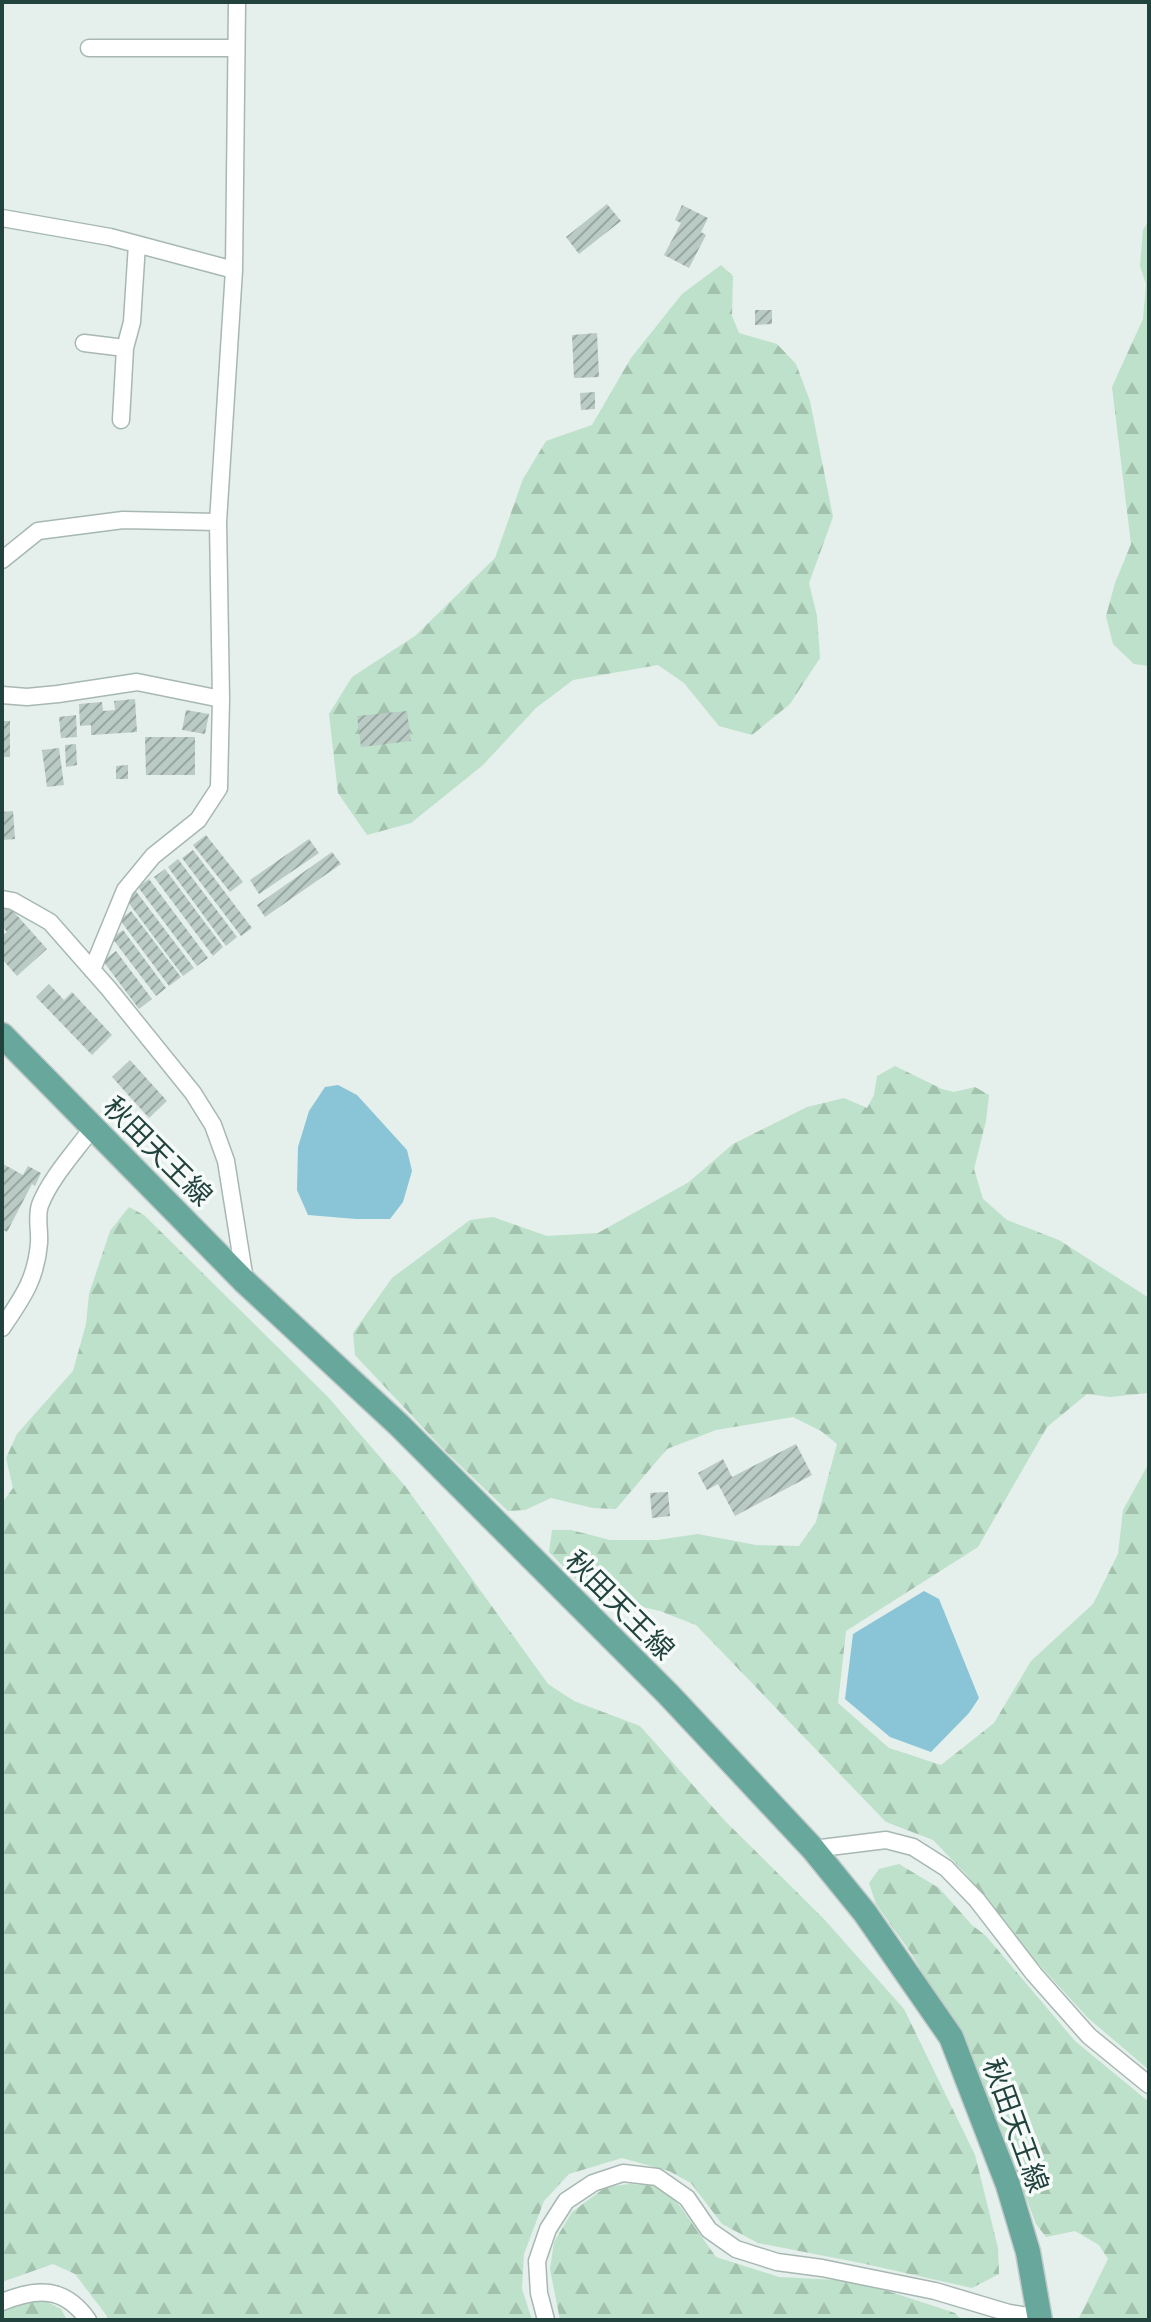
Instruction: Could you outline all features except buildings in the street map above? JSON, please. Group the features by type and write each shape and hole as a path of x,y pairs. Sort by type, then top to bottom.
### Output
{"main road":[{"name":"秋田天王線","path":"2,1035 245,1282 399,1425 668,1694 813,1849 865,1913 951,2037 1008,2185 1028,2252 1040,2319"}],"street":[{"path":"92,970 125,890 153,856 198,820 219,788 218,522 234,270 237,2"},
{"path":"89,48 236,48"},
{"path":"2,218 110,237 234,270"},
{"path":"121,420 125,348 132,322 137,244"},
{"path":"84,343 125,348"},
{"path":"2,560 38,531 123,520 218,522"},
{"path":"2,695 27,697 137,682 221,699"},
{"path":"2,899 13,901 50,922 193,1093 213,1125 226,1161 245,1282"},
{"path":"2,1328 35,1272 40,1240 39,1209 50,1186 93,1127"},
{"path":"813,1849 886,1840 913,1847 946,1868 977,1900 1034,1974 1089,2036 1149,2085"},
{"path":"546,2320 539,2293 537,2261 548,2229 566,2201 593,2183 623,2173 657,2177 687,2198 709,2230 736,2249 777,2262 935,2291 1040,2319"},
{"path":"2,2302 23,2293 51,2293 79,2308 88,2320"}],"green space":[{"path":"1149,220 1149,666 1134,664 1113,644 1106,616 1131,544 1112,387 1143,319 1146,284 1140,266 1143,230"},
{"path":"721,265 733,276 732,316 739,333 777,344 796,364 810,401 833,517 809,583 817,616 820,658 790,704 752,735 719,726 684,683 658,665 573,680 536,708 483,765 411,823 367,835 338,793 329,714 352,677 415,636 495,558 523,479 546,441 592,425 631,358 682,294"},
{"path":"895,1066 942,1089 954,1092 975,1087 989,1095 974,1169 983,1199 1007,1220 1059,1240 1149,1298 1149,1393 1110,1397 1087,1394 1047,1427 978,1547 846,1631 838,1703 889,1748 941,1765 994,1723 1031,1661 1093,1604 1118,1554 1123,1510 1149,1463 1149,2070 1088,2018 1030,1955 966,1874 933,1840 886,1822 696,1625 660,1611 608,1599 576,1579 549,1552 552,1530 571,1530 610,1540 657,1540 698,1534 756,1545 799,1546 816,1522 837,1444 821,1431 793,1417 716,1430 667,1449 616,1509 593,1508 551,1498 525,1510 508,1511 444,1450 355,1355 353,1333 392,1278 470,1220 493,1217 547,1236 598,1233 689,1182 733,1144 807,1107 844,1098 867,1108 874,1095 877,1076"},
{"path":"129,1207 144,1215 328,1397 405,1486 548,1684 574,1701 640,1726 725,1821 823,1918 904,2009 975,2155 998,2248 999,2274 972,2288 758,2243 722,2224 691,2183 669,2171 622,2158 569,2174 544,2201 524,2254 522,2289 532,2320 107,2320 75,2274 53,2264 2,2282 2,1503 13,1488 6,1458 17,1434 73,1371 86,1324 89,1294 110,1231"},
{"path":"899,1864 939,1888 986,1936 1075,2041 1149,2102 1149,2320 1078,2320 1108,2259 1099,2245 1075,2231 1046,2237 1036,2224 973,2058 911,1953 876,1904 869,1883 879,1869"},
{"path":"630,2184 660,2186 679,2205 716,2257 779,2277 857,2281 955,2313 962,2320 560,2320 550,2269 554,2242 572,2212 606,2187"},
{"path":"42,2299 61,2309 67,2320 2,2320 2,2308"}],"water":[{"path":"338,1085 357,1095 407,1150 412,1171 403,1202 390,1219 308,1215 297,1190 298,1147 309,1111 325,1087"},
{"path":"924,1591 939,1599 979,1698 969,1713 931,1752 890,1737 845,1699 853,1634"}]}
